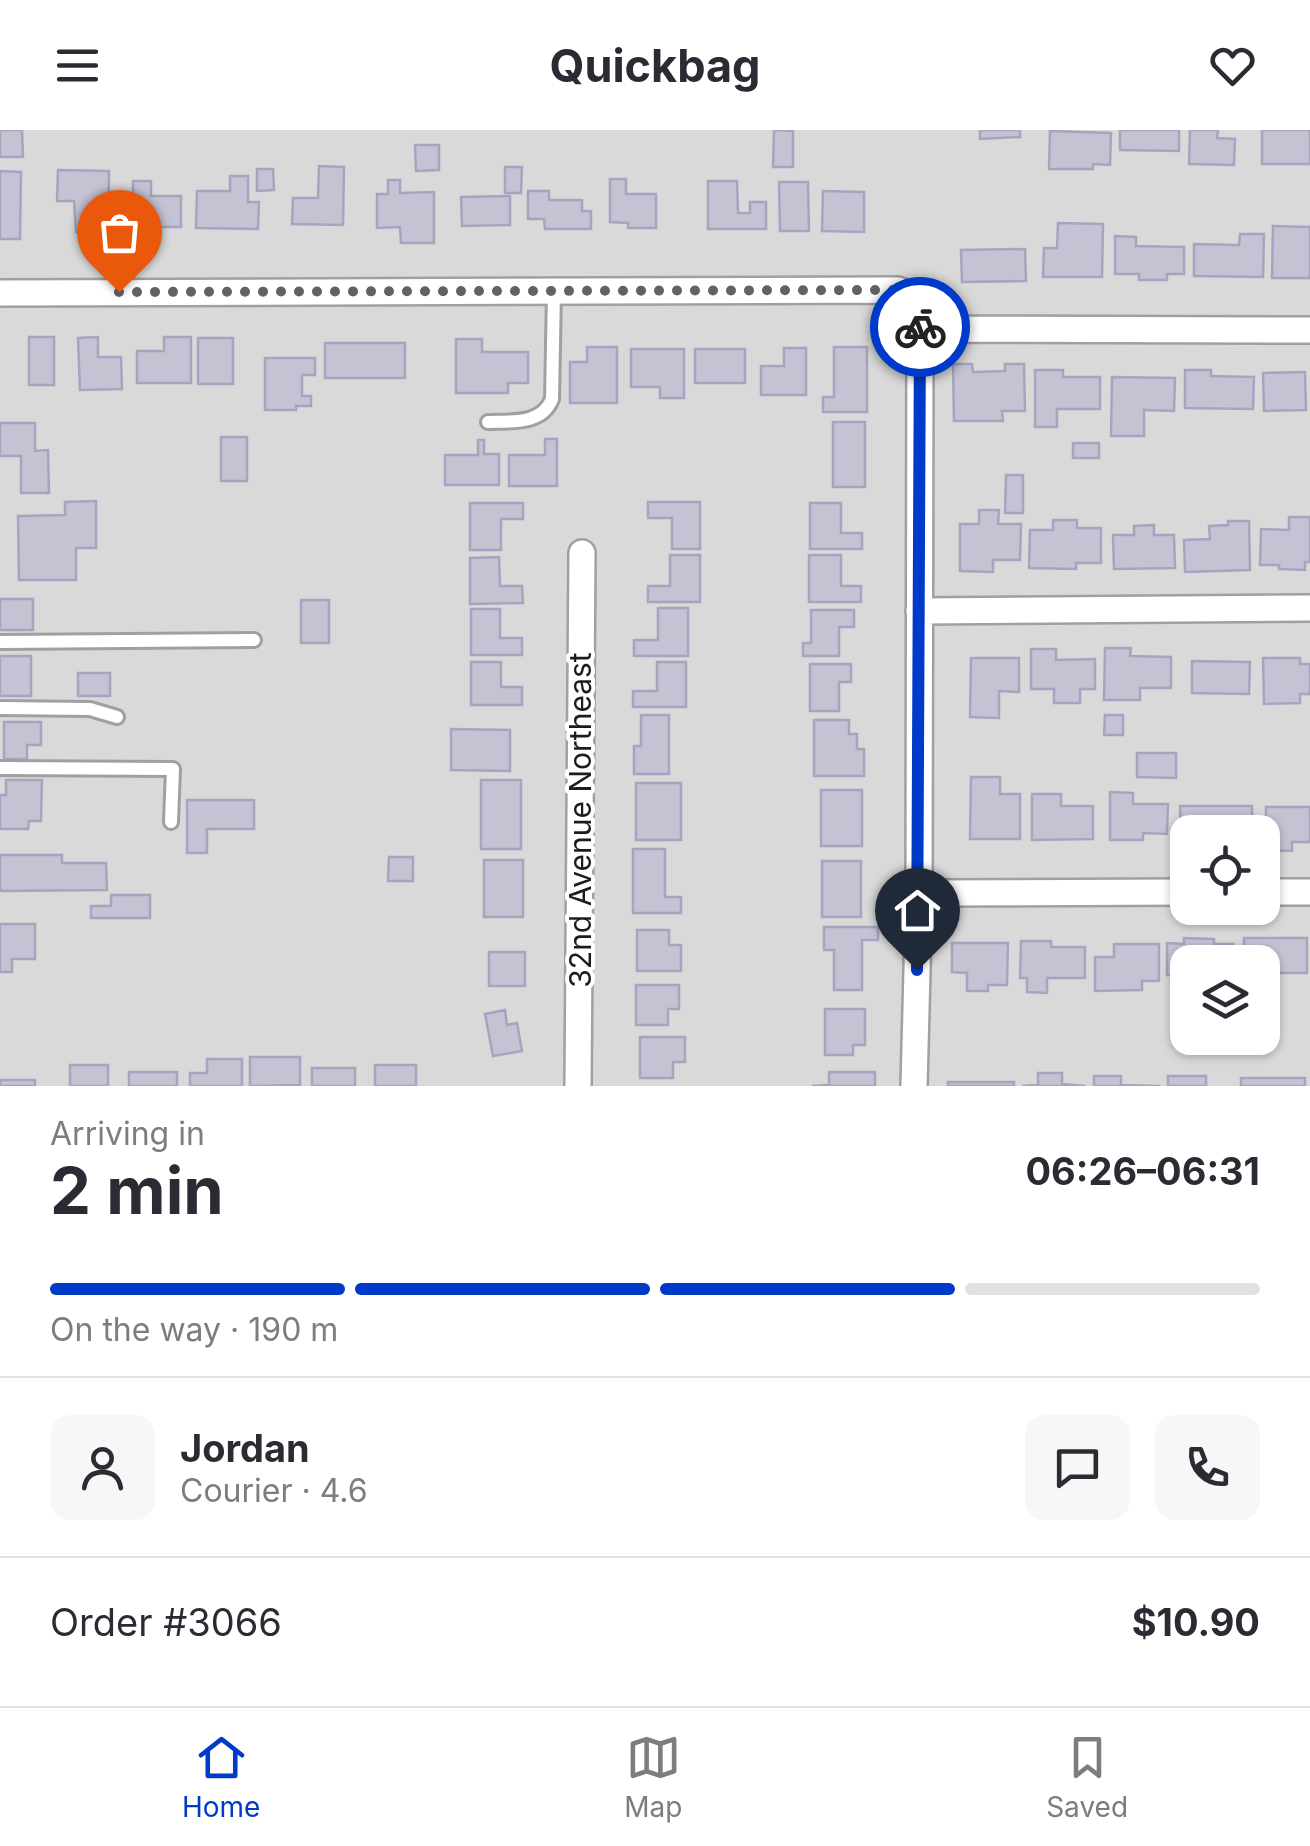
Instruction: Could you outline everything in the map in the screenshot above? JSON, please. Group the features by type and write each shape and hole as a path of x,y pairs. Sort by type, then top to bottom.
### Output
{"street":[{"path":"0,292 898,290 915,300 920,329 919,893 914,1086"},
{"path":"920,329 1310,330"},
{"name":"32nd Avenue Northeast","path":"578,1086 582,553"},
{"path":"919,611 1310,608"},
{"path":"919,893 1170,892"},
{"path":"1280,892 1310,892"}],"lane":[{"path":"488,422 535,418 548,410 552,399 554,291"},
{"path":"0,642 254,640"},
{"path":"0,708 90,709 116,717"},
{"path":"0,768 174,768 171,822"}],"shaded area":[{"path":"0,130 1310,130 1310,1086 0,1086"}],"building":[{"path":"0,130 22,130 23,157 0,157"},
{"path":"774,130 793,131 793,167 773,167"},
{"path":"980,130 1020,130 1020,137 980,139"},
{"path":"1120,130 1179,130 1179,151 1120,150"},
{"path":"1190,130 1218,130 1217,138 1235,139 1234,165 1189,164"},
{"path":"1262,130 1310,130 1310,164 1262,164"},
{"path":"1050,131 1111,133 1110,165 1049,169"},
{"path":"415,145 439,145 439,170 416,171"},
{"path":"319,166 344,167 343,225 292,224 293,198 318,198"},
{"path":"505,167 522,167 521,193 505,193"},
{"path":"257,169 273,169 274,190 257,191"},
{"path":"58,170 109,171 108,233 76,232 74,201 57,201"},
{"path":"0,171 21,172 20,239 0,239"},
{"path":"230,176 248,176 248,202 259,202 258,229 196,228 197,191 230,191"},
{"path":"610,179 626,179 626,194 656,194 656,228 628,228 628,223 610,222"},
{"path":"388,180 400,180 400,193 434,192 434,243 401,243 400,227 377,228 377,194 388,194"},
{"path":"133,181 151,181 151,196 181,196 181,227 133,227"},
{"path":"708,181 737,181 738,213 750,213 750,202 766,202 766,229 708,229"},
{"path":"779,182 808,182 809,231 780,231"},
{"path":"528,191 549,191 549,200 582,200 582,211 591,211 591,229 545,229 544,219 528,219"},
{"path":"823,191 864,192 864,232 822,231"},
{"path":"510,196 510,225 462,226 461,197"},
{"path":"1058,223 1103,224 1102,277 1043,277 1044,248 1057,248"},
{"path":"1273,226 1310,227 1310,278 1272,278"},
{"path":"1240,234 1264,234 1263,277 1194,276 1194,244 1239,245"},
{"path":"1115,236 1136,237 1136,246 1184,247 1184,274 1167,274 1167,280 1139,280 1139,274 1115,274"},
{"path":"1025,249 1026,281 962,282 961,250"},
{"path":"29,337 54,337 54,385 29,385"},
{"path":"98,337 98,357 121,357 122,389 80,390 78,338"},
{"path":"164,337 191,337 191,383 137,383 137,351 164,351"},
{"path":"198,338 233,338 233,384 198,384"},
{"path":"456,339 482,339 482,352 528,352 528,383 508,383 508,393 456,393"},
{"path":"325,343 405,343 405,378 325,378"},
{"path":"587,347 617,347 617,403 570,403 570,362 587,362"},
{"path":"834,347 867,347 867,412 823,412 823,397 834,397"},
{"path":"784,348 806,348 806,395 761,395 761,366 784,366"},
{"path":"631,349 684,349 684,398 660,398 660,387 631,387"},
{"path":"695,349 745,349 745,383 695,383"},
{"path":"265,358 315,358 315,375 302,375 302,396 311,396 311,406 265,410"},
{"path":"953,364 972,364 973,372 1005,371 1005,364 1024,364 1025,411 1002,411 1003,421 954,421"},
{"path":"1035,370 1063,370 1063,377 1100,377 1100,409 1057,409 1057,427 1035,427"},
{"path":"1185,370 1211,370 1211,376 1254,377 1253,409 1185,408"},
{"path":"1305,372 1306,410 1264,411 1263,373"},
{"path":"1112,377 1175,378 1174,411 1144,410 1144,436 1111,436"},
{"path":"833,422 865,422 865,487 833,487"},
{"path":"0,423 35,423 35,451 48,450 49,493 21,493 21,456 0,456"},
{"path":"221,437 247,437 247,481 221,481"},
{"path":"545,439 557,439 557,486 509,486 509,455 545,455"},
{"path":"478,440 484,440 484,454 499,454 499,485 445,485 445,455 478,455"},
{"path":"1073,443 1099,443 1099,458 1073,458"},
{"path":"1006,475 1023,475 1023,513 1005,513"},
{"path":"96,501 96,548 76,548 76,580 19,580 18,516 65,515 65,502"},
{"path":"648,502 700,502 700,549 672,549 672,518 648,518"},
{"path":"470,503 523,503 523,519 501,519 501,550 470,550"},
{"path":"810,503 841,503 841,533 862,533 862,549 810,549"},
{"path":"979,510 999,510 998,524 1021,524 1020,560 993,560 993,572 960,571 960,524 979,524"},
{"path":"1289,517 1310,517 1310,562 1305,562 1305,570 1260,565 1261,529 1289,530"},
{"path":"1053,520 1077,520 1077,528 1101,528 1101,563 1076,563 1076,569 1029,568 1030,530 1053,530"},
{"path":"1228,521 1249,521 1250,570 1185,572 1184,540 1210,539 1209,526 1228,525"},
{"path":"1154,525 1154,535 1174,535 1175,568 1114,569 1113,535 1134,535 1134,526"},
{"path":"670,555 700,555 700,602 648,602 648,586 670,586"},
{"path":"809,555 841,555 841,586 861,586 861,602 809,602"},
{"path":"499,557 500,586 522,586 523,603 470,604 470,558"},
{"path":"0,599 33,599 33,630 0,630"},
{"path":"301,600 329,600 329,643 301,643"},
{"path":"658,608 688,608 688,656 634,656 634,640 658,640"},
{"path":"471,609 500,609 500,638 522,638 522,655 471,655"},
{"path":"811,610 854,610 854,627 839,627 839,656 803,656 803,643 811,643"},
{"path":"1105,648 1131,648 1130,656 1171,657 1171,688 1140,688 1140,700 1104,700"},
{"path":"1031,649 1056,649 1056,660 1095,659 1095,689 1080,689 1080,703 1054,703 1054,689 1031,689"},
{"path":"0,656 31,656 31,696 0,696"},
{"path":"971,658 1019,658 1019,692 999,691 999,718 970,717"},
{"path":"1263,658 1300,658 1300,664 1310,664 1310,694 1300,694 1300,703 1264,704"},
{"path":"1192,661 1250,662 1249,694 1192,693"},
{"path":"471,662 501,662 501,687 522,687 522,705 471,705"},
{"path":"657,662 686,662 686,707 633,707 633,691 657,691"},
{"path":"810,664 851,664 851,682 839,682 839,711 810,711"},
{"path":"78,673 110,673 110,696 78,696"},
{"path":"641,715 669,715 669,774 634,774 634,746 641,746"},
{"path":"1105,715 1123,715 1123,735 1104,735"},
{"path":"814,720 849,720 849,734 857,734 857,749 864,749 864,776 814,776"},
{"path":"4,722 41,722 41,745 27,745 27,759 4,759"},
{"path":"451,729 510,730 510,771 451,770"},
{"path":"1137,753 1176,753 1176,778 1137,777"},
{"path":"971,777 1000,777 1000,794 1020,794 1020,839 970,839"},
{"path":"6,780 42,780 41,821 29,821 28,829 0,829 0,795 6,795"},
{"path":"481,780 521,780 521,849 481,849"},
{"path":"636,783 681,783 681,840 636,840"},
{"path":"821,790 862,790 862,846 821,846"},
{"path":"1110,792 1133,793 1133,804 1168,804 1167,834 1143,833 1143,840 1110,840"},
{"path":"1032,794 1061,794 1061,806 1093,806 1093,839 1032,840"},
{"path":"187,800 254,800 254,829 207,829 207,853 187,853"},
{"path":"1180,806 1252,806 1252,815 1180,815"},
{"path":"1266,807 1310,807 1310,842 1292,842 1292,851 1280,851 1280,815 1266,815"},
{"path":"633,849 665,849 665,897 681,897 681,913 633,913"},
{"path":"0,855 62,855 62,863 106,863 107,890 0,891"},
{"path":"389,857 413,857 413,881 388,881"},
{"path":"484,860 523,860 523,917 484,917"},
{"path":"822,861 861,861 861,917 822,917"},
{"path":"111,895 150,895 150,918 91,918 91,906 111,906"},
{"path":"0,924 35,924 35,959 12,959 12,972 0,972"},
{"path":"824,927 878,927 878,940 862,940 862,990 834,990 834,950 824,950"},
{"path":"637,930 669,930 669,945 681,945 681,971 637,971"},
{"path":"1184,938 1214,939 1214,944 1233,945 1170,945 1167,975 1167,943 1184,944"},
{"path":"1244,938 1307,938 1307,973 1280,973 1280,945 1244,945"},
{"path":"1021,941 1051,941 1051,947 1085,947 1085,978 1047,978 1047,993 1027,992 1027,978 1020,978"},
{"path":"952,943 1008,943 1007,985 988,985 988,991 967,991 967,973 952,972"},
{"path":"1114,944 1159,944 1159,981 1142,981 1142,990 1095,991 1095,957 1114,957"},
{"path":"489,952 525,952 525,986 489,986"},
{"path":"636,985 679,985 679,1009 668,1009 668,1025 636,1025"},
{"path":"825,1009 865,1009 865,1045 853,1045 853,1055 825,1055"},
{"path":"505,1010 507,1025 517,1023 522,1051 493,1056 485,1014"},
{"path":"640,1037 685,1037 685,1062 673,1062 673,1078 640,1078"},
{"path":"250,1057 300,1057 300,1085 250,1086"},
{"path":"207,1059 242,1059 242,1086 190,1086 190,1073 207,1073"},
{"path":"70,1065 108,1065 108,1086 70,1086"},
{"path":"375,1065 416,1065 416,1086 375,1086"},
{"path":"312,1068 355,1068 355,1086 312,1086"},
{"path":"129,1072 177,1072 177,1086 129,1086"},
{"path":"829,1072 875,1072 875,1086 812,1086 829,1085"},
{"path":"1038,1073 1062,1073 1062,1084 1086,1086 1022,1086 1038,1085"},
{"path":"1094,1076 1121,1076 1121,1085 1160,1086 1094,1086"},
{"path":"1168,1076 1206,1076 1206,1086 1168,1086"},
{"path":"1241,1078 1305,1078 1305,1086 1241,1086"},
{"path":"0,1080 35,1080 35,1086 0,1086"},
{"path":"948,1082 1014,1082 1014,1086 948,1086"}],"way so far":[{"path":"119,292 898,290 915,300 920,327"}],"route":[{"path":"917,970 920,327"}]}
